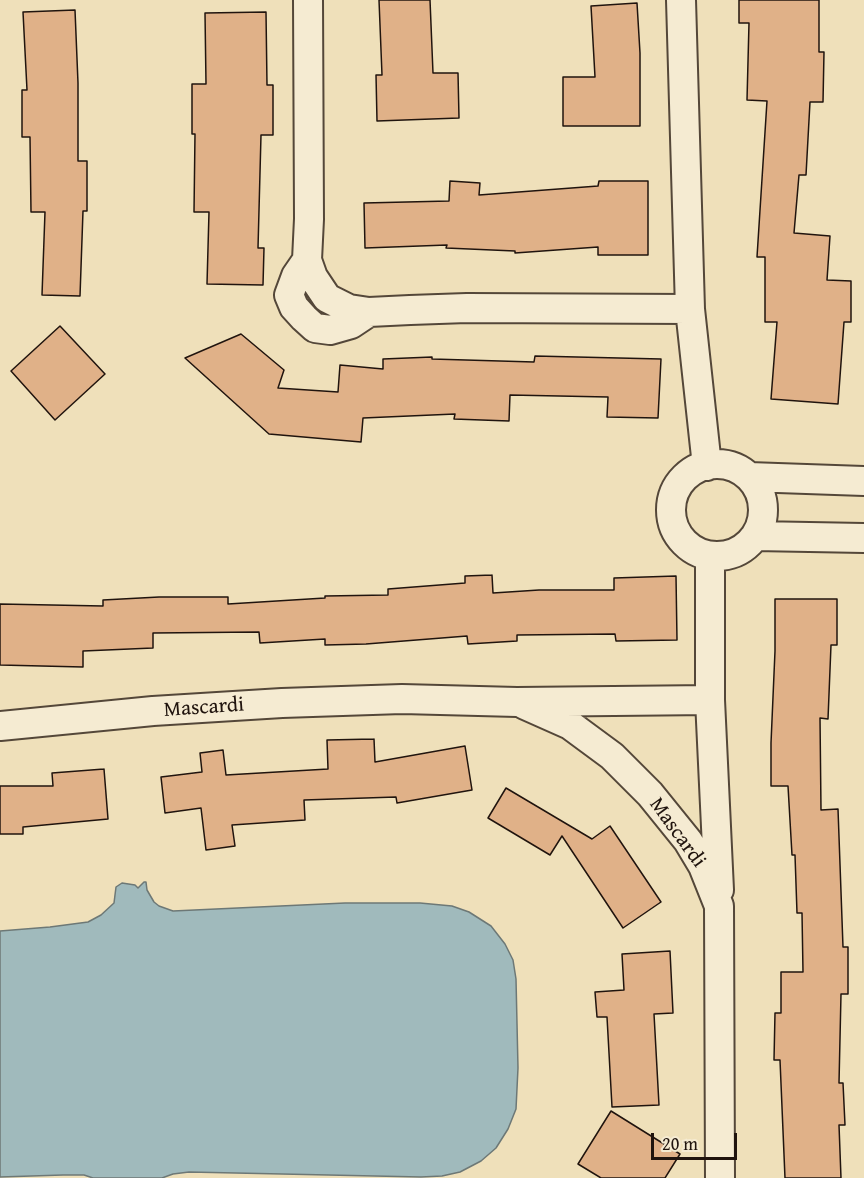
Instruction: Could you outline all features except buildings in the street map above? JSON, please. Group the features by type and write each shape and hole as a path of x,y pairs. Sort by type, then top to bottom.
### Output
{"street":[{"path":"308,0 309,219 307,260 296,276 289,295 294,307 315,327 330,330 351,324 369,312 467,308 690,309"},
{"path":"681,0 690,309 707,466"},
{"path":"722,465 736,468 749,477 757,487 762,499 763,512 761,525 746,546 736,553 711,556 696,551 683,542 675,528 672,513 674,497 681,483 693,472 707,466 722,465"},
{"path":"749,477 864,481"},
{"path":"755,536 864,538"},
{"path":"711,556 710,700 719,906"},
{"name":"Mascardi","path":"0,726 153,711 282,703 402,699 517,702 710,700"},
{"name":"Mascardi","path":"517,702 570,726 612,756 650,794 688,841 703,866 719,906 720,1139"},
{"path":"712,1178 720,1139"},
{"path":"720,1139 720,1178"}],"water":[{"path":"144,882 154,902 173,911 345,903 420,903 452,906 469,912 491,926 505,944 513,960 516,979 518,1068 516,1109 508,1129 496,1148 481,1161 460,1172 442,1176 189,1172 162,1178 93,1178 84,1175 0,1177 0,931 88,922 101,915 114,903 116,887 122,883 135,885 138,888"}]}
